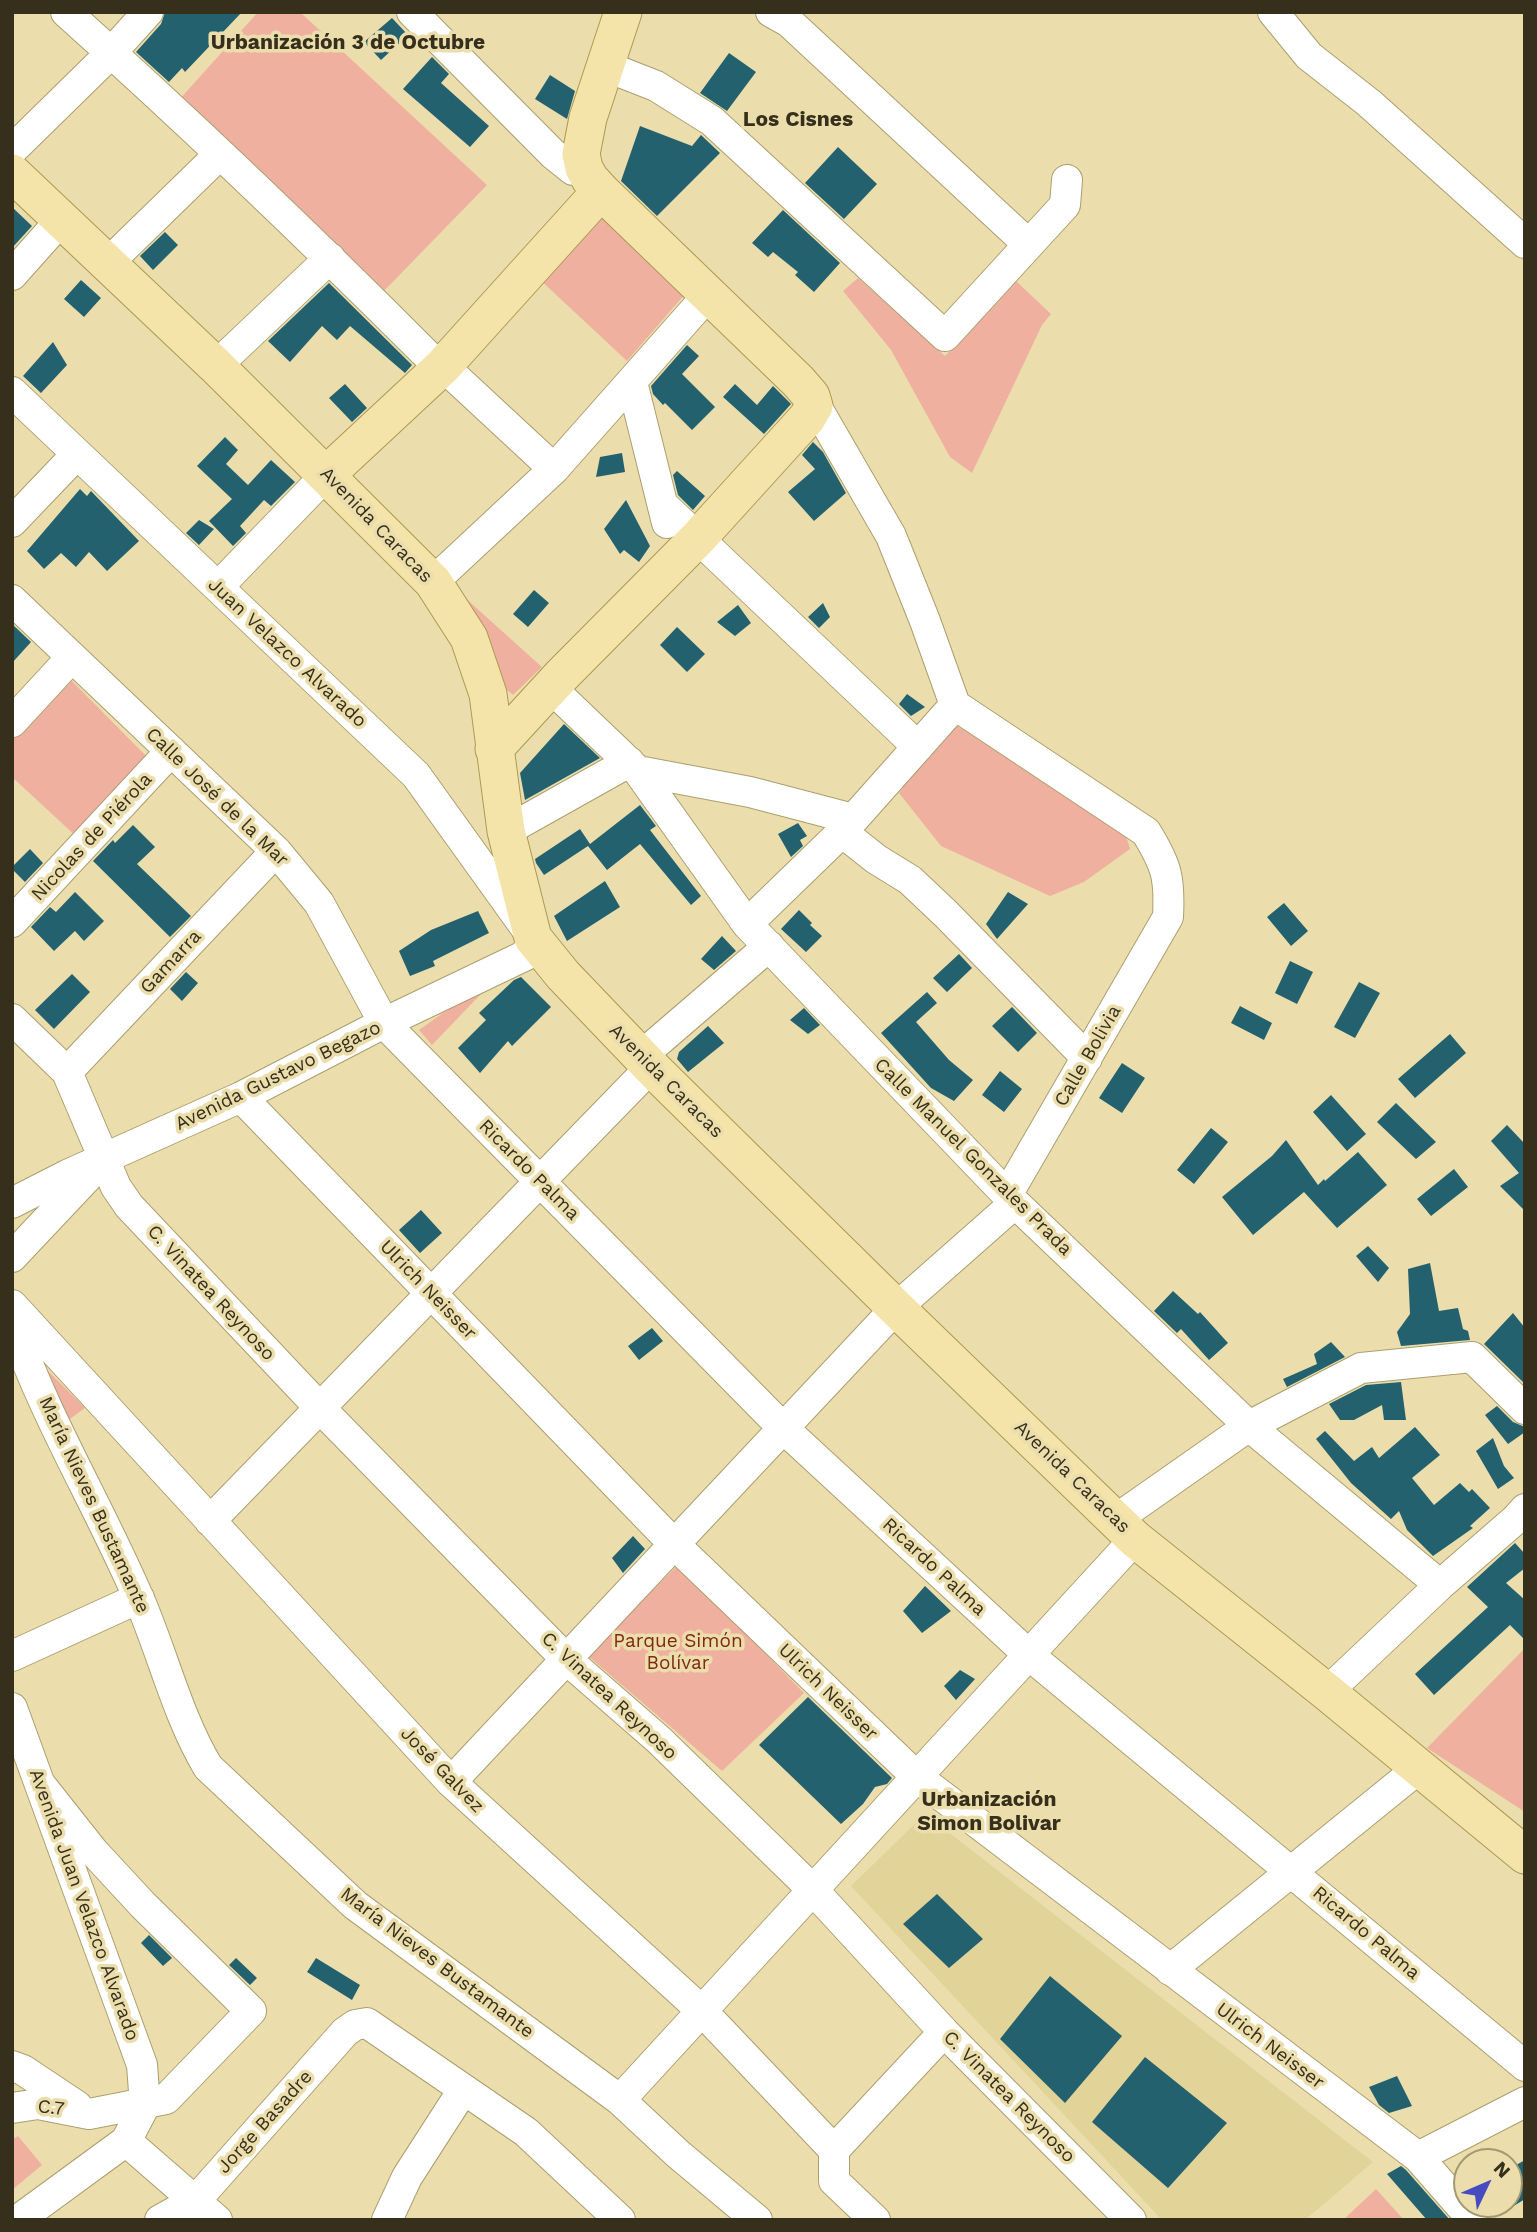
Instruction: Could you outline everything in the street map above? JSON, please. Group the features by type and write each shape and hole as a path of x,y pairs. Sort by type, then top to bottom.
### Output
{"main road":[{"path":"494,749 550,687 686,550 813,410 813,401 797,380 593,180 581,154 583,139 623,12"},
{"name":"Avenida Caracas","path":"12,173 216,366 433,582 469,638 488,694 506,831 533,938 563,975 645,1062 1125,1529 1525,1856"},
{"path":"327,474 443,366 593,180"}],"street":[{"path":"66,12 330,258 428,355 554,469"},
{"path":"12,150 111,53 148,12"},
{"path":"412,12 553,154 573,170 593,180"},
{"path":"771,12 789,22 1028,244"},
{"path":"1273,12 1309,56 1369,103 1525,243"},
{"path":"606,66 656,86 712,121 945,336 1065,205 1067,180"},
{"path":"107,264 220,154"},
{"path":"12,275 61,220"},
{"path":"216,366 330,258"},
{"path":"433,582 554,469 708,295"},
{"path":"632,382 663,505 686,550 918,747"},
{"name":"Juan Velazco Alvarado","path":"12,392 416,775 533,938"},
{"path":"747,924 848,826 955,705 891,536 813,401"},
{"path":"12,522 77,454"},
{"path":"218,587 327,474"},
{"name":"Calle José de la Mar","path":"12,600 275,851 318,903 384,1023"},
{"path":"12,722 72,657"},
{"name":"Calle Manuel Gonzales Prada","path":"550,687 634,767 747,924 1011,1199 1249,1426 1440,1585"},
{"name":"Calle Bolivia","path":"451,1782 896,1308 1011,1199 1087,1058 1168,917 1170,886 1163,859 1146,832 955,705"},
{"name":"Nicolas de Piérola","path":"12,922 171,751"},
{"path":"506,831 634,767 750,792 848,826 876,859 910,880 946,914 1087,1058"},
{"name":"Gamarra","path":"67,1072 275,851"},
{"name":"Avenida Gustavo Begazo","path":"12,1203 241,1097 384,1023 526,955 533,938"},
{"path":"211,1521 540,1182 645,1062 769,946"},
{"path":"12,1019 67,1072"},
{"name":"Ricardo Palma","path":"384,1023 783,1429 1029,1655 1525,2066"},
{"name":"C. Vinatea Reynoso","path":"67,1072 116,1186 130,1206 320,1408 566,1659 659,1740 813,1890 944,2032 1131,2220"},
{"name":"Ulrich Neisser","path":"241,1097 674,1544 917,1777 1418,2157 1473,2220"},
{"path":"12,1258 105,1159"},
{"name":"José Galvez","path":"12,1305 451,1782 702,2011 834,2150"},
{"name":"María Nieves Bustamante","path":"12,1322 27,1364 139,1598 194,1743 208,1767 355,1906 620,2100 678,2154 757,2220"},
{"path":"620,2100 1029,1655 1125,1529 1249,1426 1361,1368 1472,1357 1525,1409"},
{"path":"1327,1692 1440,1585 1522,1519"},
{"path":"12,1656 139,1598"},
{"name":"Avenida Juan Velazco Alvarado","path":"12,1708 142,2065 145,2105"},
{"path":"1170,1970 1419,1768"},
{"path":"12,2066 23,2070 89,2114 145,2105 166,2099 251,2011 93,1851 40,1784"},
{"name":"Jorge Basadre","path":"160,2220 195,2200 345,2032 355,2025 367,2023 463,2090"},
{"path":"875,2220 834,2180 834,2150 944,2032"},
{"path":"387,2220 407,2177 463,2090 526,2132 620,2220"},
{"path":"1418,2157 1525,2102"},
{"name":"C.7","path":"12,2108 38,2104 89,2114"},
{"path":"18,2220 126,2141 145,2105"},
{"path":"126,2141 217,2220"}],"shaded area":[{"path":"925,1814 1373,2162 1305,2220 1162,2220 851,1886"}],"green space":[{"path":"258,12 300,12 487,185 381,294 178,101"},
{"path":"598,210 686,293 627,361 536,276"},
{"path":"858,278 945,356 1016,281 1051,314 1042,325 972,473 950,457 891,350 843,291"},
{"path":"463,596 542,667 513,695 501,685"},
{"path":"69,678 151,761 79,839 12,777 12,738"},
{"path":"951,722 1124,829 1130,849 1084,882 1050,896 941,846 899,793"},
{"path":"477,989 481,994 432,1045 419,1030"},
{"path":"37,1360 85,1408 63,1424"},
{"name":"Parque Simón Bolívar","path":"678,1565 804,1693 722,1771 587,1655"},
{"path":"1525,1648 1525,1812 1427,1748"},
{"path":"18,2136 42,2165 12,2190 12,2140"},
{"path":"1376,2189 1404,2220 1343,2220"}],"building":[{"path":"165,12 242,12 185,72 182,68 169,82 136,52 161,24"},
{"path":"392,18 408,35 381,60 364,42"},
{"path":"729,53 756,72 727,111 700,93"},
{"path":"432,57 449,74 441,83 489,126 470,147 403,89"},
{"path":"550,75 575,91 567,119 535,99"},
{"path":"640,126 692,146 701,135 720,153 657,216 621,181"},
{"path":"838,147 877,184 844,219 805,183"},
{"path":"12,207 32,226 12,248"},
{"path":"783,210 840,263 814,292 795,275 798,272 773,252 768,257 752,243"},
{"path":"165,232 178,245 153,270 140,256"},
{"path":"81,280 101,298 84,317 64,299"},
{"path":"329,283 412,365 405,373 350,326 337,340 322,326 290,362 268,341"},
{"path":"53,342 67,365 41,393 23,376"},
{"path":"687,345 699,356 682,374 715,407 692,430 665,403 663,405 653,394 651,386"},
{"path":"345,384 367,408 352,422 329,398"},
{"path":"735,384 757,405 773,386 791,404 764,434 723,397"},
{"path":"225,437 238,450 226,464 248,485 271,460 295,482 271,506 264,500 240,526 246,533 233,546 209,521 232,499 197,466"},
{"path":"813,442 823,452 846,493 814,521 788,492 815,469 802,455"},
{"path":"622,453 625,472 596,477 600,457"},
{"path":"677,471 705,496 693,510 678,495 673,475"},
{"path":"80,489 87,496 91,491 139,541 107,571 89,552 76,567 61,553 44,569 27,551"},
{"path":"626,500 650,546 639,562 624,550 620,554 604,529"},
{"path":"199,520 214,529 199,545 186,533"},
{"path":"534,590 549,603 528,627 513,614"},
{"path":"823,603 830,617 819,628 808,617"},
{"path":"738,605 751,623 735,636 717,622"},
{"path":"12,624 31,642 12,663"},
{"path":"677,627 705,654 687,672 660,645"},
{"path":"907,694 925,707 911,716 899,704"},
{"path":"564,724 600,758 525,800 520,773"},
{"path":"640,805 656,826 650,830 701,896 691,905 640,844 607,870 588,846 544,875 536,863 535,859 580,829 590,844"},
{"path":"798,823 807,836 800,840 803,846 791,857 778,834"},
{"path":"133,825 155,847 137,864 191,916 170,937 93,861 113,840 115,843"},
{"path":"30,849 43,863 25,882 12,867"},
{"path":"605,881 620,907 567,941 554,916"},
{"path":"75,892 104,921 84,941 75,931 54,951 31,927 50,907 56,912"},
{"path":"1008,892 1028,904 997,939 986,924"},
{"path":"1284,903 1308,931 1291,946 1267,917"},
{"path":"799,910 822,936 806,952 781,929"},
{"path":"478,911 489,933 433,961 435,966 410,976 399,951 431,930"},
{"path":"722,936 736,951 714,970 701,959"},
{"path":"959,954 972,968 947,992 933,978"},
{"path":"1290,961 1313,972 1297,1004 1275,993"},
{"path":"186,972 198,983 182,1001 170,989"},
{"path":"72,974 90,992 54,1029 35,1010"},
{"path":"521,977 551,1007 512,1046 508,1041 480,1073 458,1048 486,1020 479,1013 514,980"},
{"path":"1359,982 1380,993 1355,1038 1334,1027"},
{"path":"927,992 937,1003 916,1022 949,1060 973,1080 954,1101 931,1088 881,1033"},
{"path":"1240,1006 1272,1023 1264,1040 1231,1023"},
{"path":"1012,1007 1037,1033 1018,1052 992,1026"},
{"path":"804,1008 820,1025 808,1034 790,1020"},
{"path":"708,1026 724,1043 688,1072 677,1059 679,1052"},
{"path":"1450,1034 1466,1053 1415,1098 1398,1079"},
{"path":"1122,1063 1145,1078 1122,1113 1099,1098"},
{"path":"1000,1071 1022,1089 1004,1112 982,1095"},
{"path":"1331,1095 1366,1134 1347,1151 1313,1112"},
{"path":"1396,1103 1436,1142 1416,1159 1377,1122"},
{"path":"1507,1125 1525,1144 1525,1211 1500,1186 1519,1173 1491,1141"},
{"path":"1211,1128 1228,1142 1194,1184 1177,1170"},
{"path":"1286,1140 1318,1185 1358,1152 1387,1185 1337,1228 1304,1192 1253,1235 1222,1197 1272,1156"},
{"path":"1454,1169 1468,1187 1431,1216 1417,1199"},
{"path":"421,1210 442,1233 420,1253 399,1230"},
{"path":"1368,1246 1389,1268 1378,1282 1356,1256"},
{"path":"1430,1263 1439,1311 1458,1308 1463,1329 1468,1331 1470,1340 1401,1346 1397,1332 1410,1314 1408,1269"},
{"path":"1173,1291 1198,1314 1200,1312 1228,1343 1209,1360 1181,1329 1177,1333 1154,1311"},
{"path":"1513,1313 1525,1328 1525,1384 1484,1344"},
{"path":"652,1328 663,1341 639,1360 628,1346"},
{"path":"1331,1342 1345,1357 1287,1387 1283,1379 1317,1364 1314,1354"},
{"path":"1401,1382 1406,1420 1384,1420 1382,1405 1354,1420 1340,1420 1329,1404 1366,1385"},
{"path":"1497,1406 1513,1422 1525,1427 1525,1432 1508,1444 1485,1415"},
{"path":"1415,1427 1440,1455 1412,1478 1434,1505 1460,1483 1469,1492 1472,1489 1490,1508 1470,1526 1473,1528 1433,1556 1407,1530 1399,1511 1391,1519 1351,1483 1316,1439 1325,1431 1354,1461 1372,1447 1379,1458"},
{"path":"1493,1438 1504,1466 1514,1478 1498,1489 1476,1451"},
{"path":"633,1536 645,1549 623,1573 612,1558"},
{"path":"1515,1543 1525,1554 1525,1568 1506,1583 1525,1600 1525,1640 1510,1625 1434,1695 1415,1674 1488,1607 1467,1587"},
{"path":"925,1586 951,1611 922,1633 903,1611"},
{"path":"960,1670 975,1679 956,1700 944,1686"},
{"path":"808,1697 892,1778 887,1784 875,1787 863,1804 841,1824 759,1745"},
{"path":"937,1894 983,1939 949,1968 903,1924"},
{"path":"149,1935 172,1958 163,1966 141,1943"},
{"path":"236,1958 257,1978 250,1985 229,1965"},
{"path":"316,1958 360,1985 352,2000 307,1972"},
{"path":"1050,1976 1122,2036 1065,2103 1000,2039"},
{"path":"1145,2057 1227,2123 1168,2188 1092,2122"},
{"path":"1397,2076 1412,2106 1389,2113 1379,2105 1369,2087"},
{"path":"1525,2160 1523,2200 1523,2161"},
{"path":"1401,2166 1450,2220 1427,2220 1387,2174"}],"district":[{"name":"Urbanización 3 de Octubre","path":"348,43"},
{"name":"Los Cisnes","path":"798,120"},
{"name":"Urbanización Simon Bolivar","path":"989,1812"}]}
